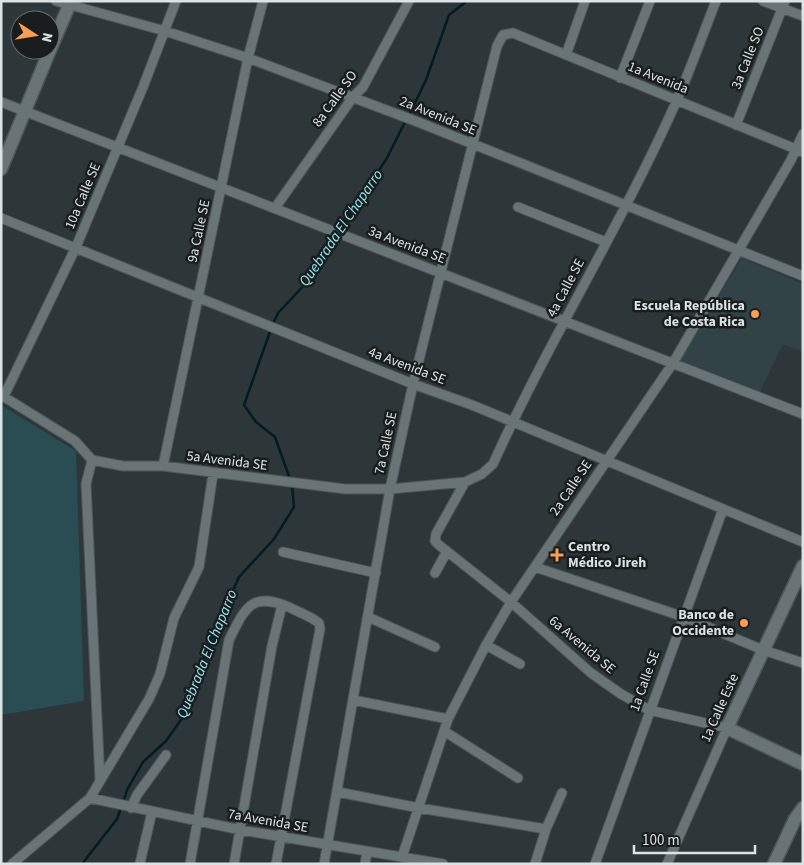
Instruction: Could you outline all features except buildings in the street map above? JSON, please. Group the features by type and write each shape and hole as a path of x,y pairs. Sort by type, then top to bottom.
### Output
{"main road":[{"path":"60,28 71,3"},
{"path":"1,169 23,111 46,60"},
{"name":"1a Calle Este","path":"727,728 803,566"},
{"path":"727,728 803,764"},
{"path":"774,864 795,819 803,808"},
{"path":"782,864 803,814"}],"street":[{"name":"2a Avenida SE","path":"56,1 71,3 248,58 418,122 803,276"},
{"name":"10a Calle SE","path":"3,396 76,247 118,148 176,1"},
{"name":"9a Calle SE","path":"163,466 248,58 263,1"},
{"name":"8a Calle SO","path":"275,208 353,97 363,87 409,1"},
{"path":"566,55 585,1"},
{"path":"620,78 650,1"},
{"name":"4a Calle SE","path":"438,545 435,541 436,534 467,481 493,464 531,382 626,205 676,101 716,1"},
{"path":"763,1 784,5 803,16"},
{"name":"3a Calle SO","path":"736,125 784,5"},
{"name":"1a Avenida","path":"502,34 513,34 800,150"},
{"name":"7a Calle SE","path":"324,864 390,489 413,384 497,46 502,34"},
{"name":"3a Avenida SE","path":"1,102 803,414"},
{"name":"2a Calle SE","path":"402,857 448,719 486,644 511,602 673,363 800,150 803,134"},
{"path":"518,208 606,242"},
{"name":"4a Avenida SE","path":"1,218 199,296 258,322 413,384 472,405 803,542"},
{"path":"3,396 75,441 92,460 86,484 100,781"},
{"name":"5a Avenida SE","path":"92,460 123,466 163,466 213,474 345,489 390,489 467,481"},
{"path":"12,864 90,798 149,699 160,674 174,618 199,567 213,474"},
{"name":"1a Calle SE","path":"595,864 723,509"},
{"name":"6a Avenida SE","path":"438,545 511,602 591,673 649,710 727,728"},
{"path":"283,552 376,573"},
{"path":"435,572 446,553"},
{"path":"535,567 684,617 763,650 803,663"},
{"path":"190,864 229,640 246,611 254,603 263,599 282,604 313,618 319,623 320,629 276,864"},
{"path":"234,864 272,646 282,604"},
{"path":"368,618 435,648"},
{"path":"486,644 520,664"},
{"path":"354,700 448,719"},
{"name":"1a Calle Este","path":"667,864 727,728"},
{"path":"444,731 518,778"},
{"path":"129,808 166,754"},
{"path":"338,792 419,808 546,829"},
{"path":"536,864 546,829 562,793"},
{"name":"7a Avenida SE","path":"90,798 197,822 328,846 443,864"},
{"path":"140,863 152,812"},
{"path":"365,864 367,852"}],"shaded area":[{"name":"Escuela República de Costa Rica","path":"742,258 803,284 803,352 783,344 760,391 680,360"},
{"path":"1,405 76,451 84,701 1,715"}],"waterway":[{"name":"Quebrada El Chaparro","path":"409,115 426,80 449,15 467,1"},
{"name":"Quebrada El Chaparro","path":"339,231 387,158 406,120"},
{"name":"Quebrada El Chaparro","path":"273,324 278,313 309,280 336,235"},
{"name":"Quebrada El Chaparro","path":"271,329 244,405 256,422 275,437 290,479"},
{"name":"Quebrada El Chaparro","path":"123,803 127,790 143,762 166,741 183,717 213,634 239,577 274,539 294,507 292,484"},
{"name":"Quebrada El Chaparro","path":"82,864 117,819 121,808"}],"place":[{"name":"Escuela República de Costa Rica","path":"755,314"},
{"name":"Centro Médico Jireh","path":"557,555"},
{"name":"Banco de Occidente","path":"744,623"}]}
